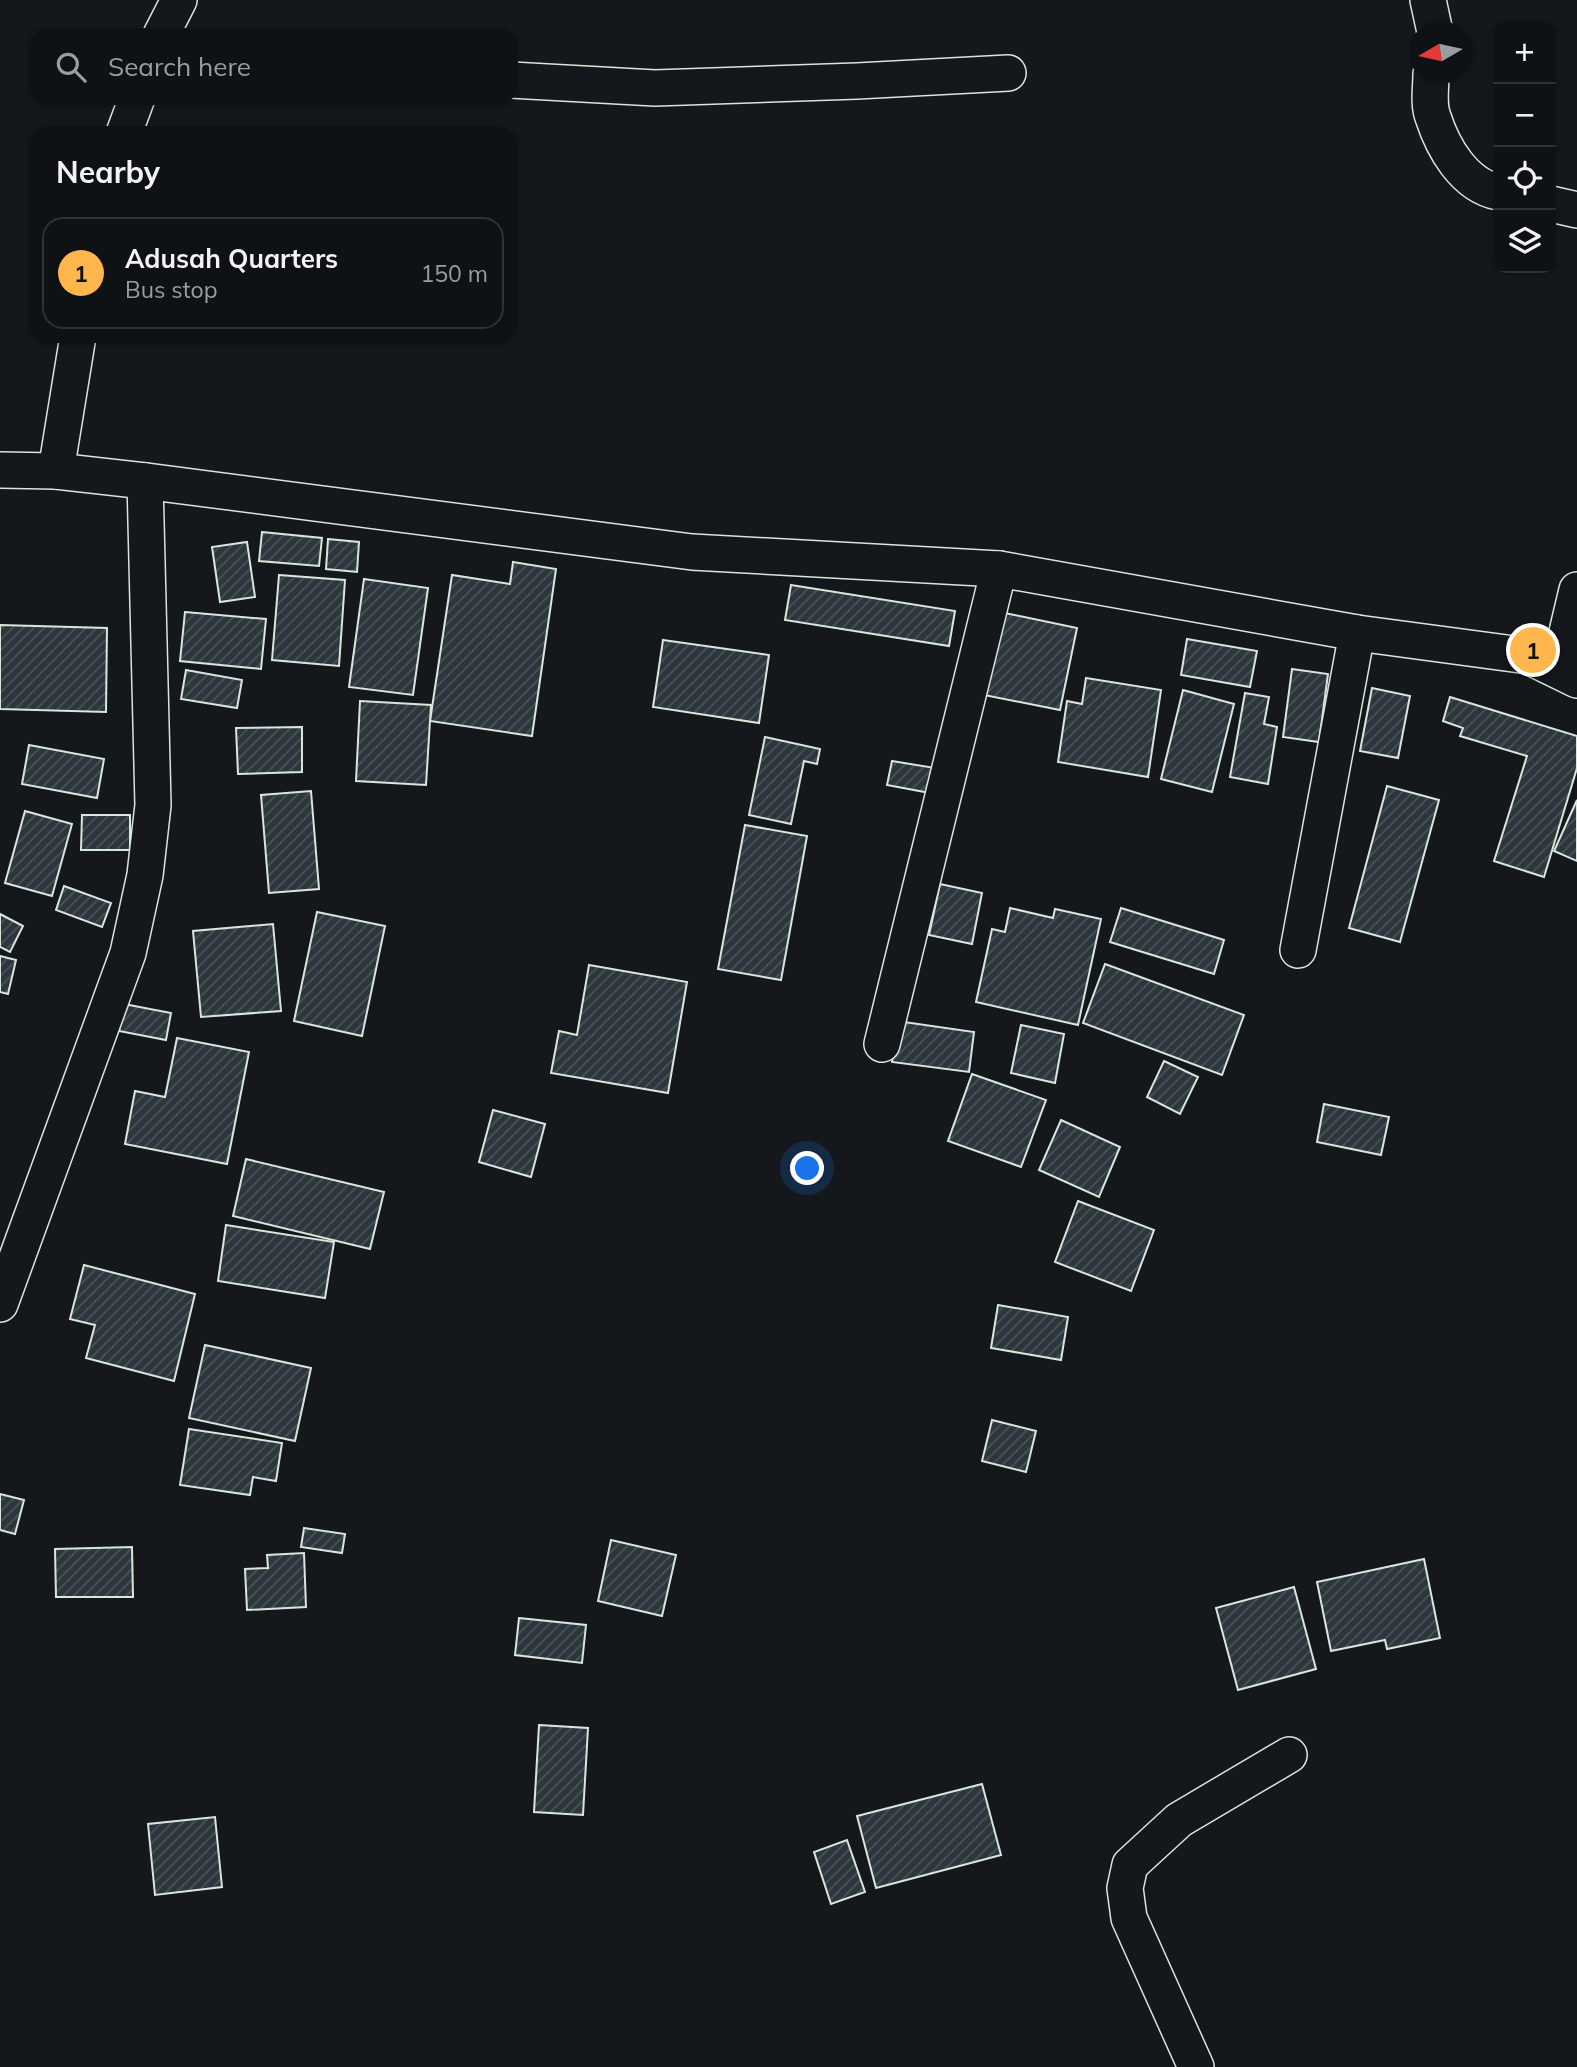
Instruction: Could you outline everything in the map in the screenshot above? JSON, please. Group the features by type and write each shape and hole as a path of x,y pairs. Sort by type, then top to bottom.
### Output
{"street":[{"path":"165,28 179,0"},
{"path":"1428,0 1433,21"},
{"path":"518,80 655,88 1007,73"},
{"path":"1431,84 1432,115 1454,162 1471,179 1493,190"},
{"path":"127,126 134,105"},
{"path":"1556,205 1577,210"},
{"path":"56,471 77,343"},
{"path":"0,470 56,471 145,481 692,552 999,569 1357,633 1528,656 1567,675 1577,590"},
{"path":"0,1304 128,953 145,875 153,805 145,481"},
{"path":"882,1044 999,569"},
{"path":"1298,950 1357,633"},
{"path":"1196,2067 1129,1918 1125,1888 1130,1865 1179,1820 1289,1755"}],"building":[{"path":"262,532 322,538 319,566 259,561"},
{"path":"328,539 359,542 357,572 326,569"},
{"path":"247,542 255,597 220,602 212,547"},
{"path":"513,562 556,569 532,736 430,721 452,575 510,584"},
{"path":"279,575 345,580 339,666 272,660"},
{"path":"364,579 428,588 413,695 349,687"},
{"path":"791,585 955,611 949,646 785,620"},
{"path":"185,612 266,619 261,669 180,661"},
{"path":"1000,612 1077,628 1060,710 984,695"},
{"path":"0,625 107,628 106,712 0,709"},
{"path":"1187,639 1257,651 1250,687 1181,675"},
{"path":"663,640 769,655 759,723 653,707"},
{"path":"1292,669 1328,674 1319,742 1283,737"},
{"path":"186,670 242,680 237,708 181,699"},
{"path":"1086,678 1161,690 1148,777 1058,762 1067,701 1082,704"},
{"path":"1372,688 1410,696 1398,758 1360,751"},
{"path":"1183,690 1234,704 1212,792 1161,779"},
{"path":"1245,693 1269,697 1264,724 1277,727 1268,784 1230,777"},
{"path":"1450,697 1577,736 1577,768 1544,877 1494,861 1527,756 1460,736 1463,728 1443,721"},
{"path":"360,701 431,705 426,785 356,781"},
{"path":"302,727 302,772 238,774 236,728"},
{"path":"765,737 820,749 817,764 804,761 791,824 749,815"},
{"path":"29,745 104,759 97,798 22,784"},
{"path":"892,761 935,768 930,793 887,785"},
{"path":"1387,786 1439,800 1400,942 1349,928"},
{"path":"311,791 319,889 269,893 261,795"},
{"path":"1577,800 1577,861 1554,851"},
{"path":"25,811 72,824 52,896 5,883"},
{"path":"82,815 130,815 130,850 81,850"},
{"path":"745,825 807,836 781,980 718,969"},
{"path":"940,884 982,893 972,944 929,935"},
{"path":"64,886 111,903 102,927 56,910"},
{"path":"1010,908 1053,918 1055,909 1101,919 1078,1025 976,1002 992,929 1005,932"},
{"path":"1121,908 1224,940 1214,974 1110,942"},
{"path":"317,912 385,926 362,1036 294,1021"},
{"path":"0,914 23,926 10,952 0,947"},
{"path":"273,924 281,1011 201,1017 193,931"},
{"path":"0,956 16,960 8,994 0,992"},
{"path":"1105,964 1244,1015 1222,1075 1083,1023"},
{"path":"589,965 687,982 668,1093 551,1073 559,1031 577,1035"},
{"path":"124,1004 171,1013 166,1040 119,1031"},
{"path":"897,1021 974,1032 969,1072 892,1062"},
{"path":"1021,1025 1064,1034 1055,1083 1011,1073"},
{"path":"177,1038 249,1052 227,1164 125,1144 135,1091 165,1097"},
{"path":"1164,1061 1198,1077 1180,1114 1147,1097"},
{"path":"972,1074 1046,1100 1021,1167 948,1141"},
{"path":"1324,1104 1389,1117 1381,1155 1317,1142"},
{"path":"493,1110 545,1124 531,1177 479,1162"},
{"path":"1061,1120 1120,1147 1099,1197 1039,1170"},
{"path":"246,1159 384,1192 370,1249 233,1216"},
{"path":"1078,1201 1154,1230 1131,1291 1055,1262"},
{"path":"226,1225 334,1242 325,1298 218,1281"},
{"path":"84,1265 195,1294 174,1381 86,1358 95,1325 70,1319"},
{"path":"998,1305 1068,1317 1061,1360 991,1348"},
{"path":"205,1345 311,1368 295,1441 189,1418"},
{"path":"992,1420 1036,1431 1026,1472 982,1461"},
{"path":"189,1429 282,1443 276,1481 253,1477 250,1495 180,1485"},
{"path":"0,1494 24,1500 15,1534 0,1530"},
{"path":"304,1528 345,1534 342,1553 301,1547"},
{"path":"611,1540 676,1555 662,1616 598,1601"},
{"path":"132,1547 133,1597 56,1597 55,1549"},
{"path":"304,1553 306,1607 247,1610 245,1569 268,1568 267,1555"},
{"path":"1424,1559 1440,1638 1387,1649 1385,1640 1331,1651 1317,1582"},
{"path":"1294,1587 1316,1669 1238,1690 1216,1608"},
{"path":"519,1618 586,1625 582,1663 515,1655"},
{"path":"539,1725 588,1728 583,1815 534,1812"},
{"path":"982,1784 1001,1855 876,1888 857,1816"},
{"path":"215,1817 222,1887 155,1895 148,1824"},
{"path":"847,1840 865,1892 831,1904 814,1852"}],"place":[{"name":"Adusah Quarters","path":"1533,650"}]}
